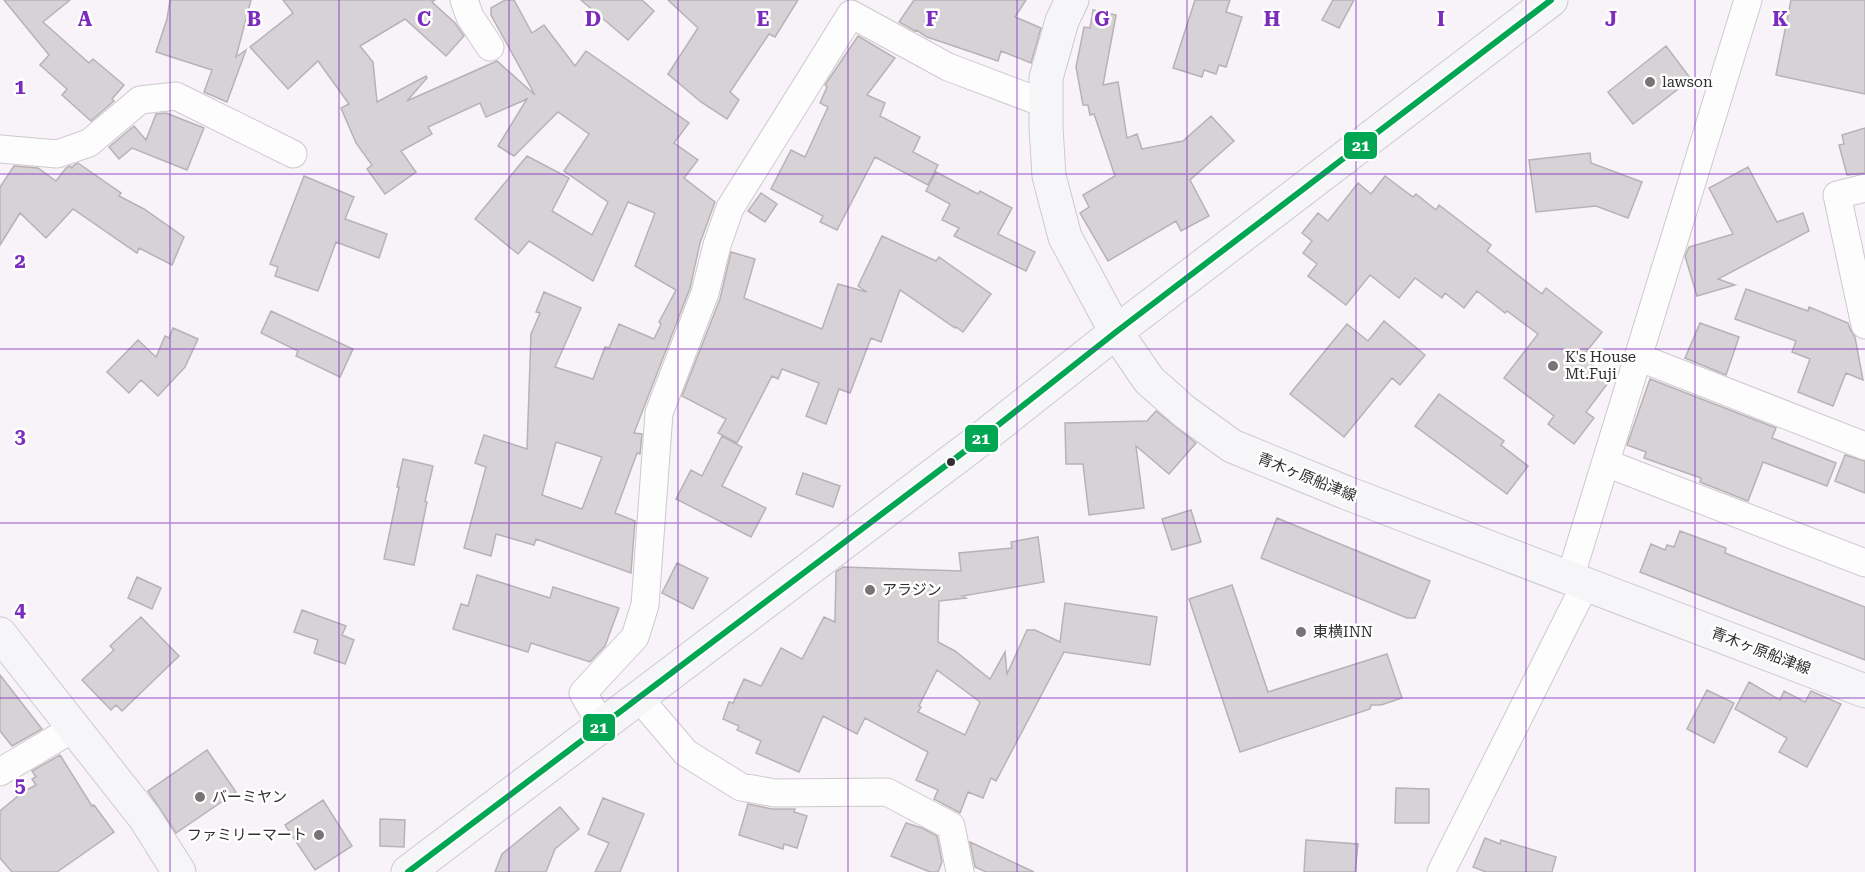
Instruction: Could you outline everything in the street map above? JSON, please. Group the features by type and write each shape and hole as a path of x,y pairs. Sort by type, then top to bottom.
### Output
{"main road":[{"name":"青木ヶ原船津線","path":"1072,0 1062,21 1046,78 1049,176 1065,237 1116,332 1149,380 1185,412 1232,446 1471,542 1865,691"},
{"path":"408,872 973,445 1116,332 1551,0"},
{"path":"0,634 145,818 179,872"}],"street":[{"path":"464,0 470,17 490,47"},
{"path":"1442,872 1578,581 1606,463 1748,0"},
{"path":"602,726 582,693 635,637 645,605 659,413 705,293 717,245 730,208 851,14 948,67 1046,104"},
{"path":"0,149 57,154 89,143 140,100 176,96 293,154"},
{"path":"1865,188 1837,195 1865,325"},
{"path":"1638,357 1865,446"},
{"path":"1606,463 1865,564"},
{"path":"639,698 686,753 741,787 775,793 887,792 951,825 960,872"},
{"path":"0,772 74,728"}],"building":[{"path":"4,0 70,0 43,22 89,63 93,59 124,85 112,99 114,101 91,121 62,95 67,89 40,65 49,55"},
{"path":"170,0 251,0 236,57 246,50 227,102 204,92 212,70 156,52 167,19"},
{"path":"283,0 435,0 432,2 455,23 464,36 446,56 405,19 360,46 373,62 377,102 426,76 427,78 407,101 497,61 535,95 491,15 491,8 505,0 514,0 532,33 544,25 575,66 586,51 689,123 674,143 698,160 684,178 715,202 700,243 690,288 634,433 642,434 640,454 637,453 615,513 635,521 631,573 536,539 534,545 496,534 491,556 464,548 486,467 475,463 484,435 527,449 531,334 540,313 536,312 544,292 581,308 555,367 593,379 605,347 609,348 619,324 654,339 661,324 659,322 676,290 635,266 655,213 628,202 593,281 529,241 518,254 475,219 527,156 569,178 552,211 592,235 608,202 564,171 589,134 558,112 514,156 498,146 527,99 486,117 480,103 428,127 432,134 401,151 416,172 385,194 367,169 372,165 356,143 341,108 349,104 318,61 288,89 250,47 293,13","holes":["556,442 602,457 582,509 542,495"]},
{"path":"581,0 642,0 654,11 628,40"},
{"path":"668,0 798,0 775,37 769,34 730,92 739,100 727,119 701,102 668,74 698,28"},
{"path":"914,0 1026,0 1015,17 1041,28 1031,63 1001,51 998,61 915,31 899,22"},
{"path":"1195,0 1230,0 1226,12 1242,17 1226,67 1219,65 1216,74 1204,70 1202,77 1173,68"},
{"path":"1333,0 1354,0 1339,28 1322,20"},
{"path":"1791,0 1865,0 1865,94 1776,75"},
{"path":"1093,10 1116,15 1103,85 1118,82 1127,138 1137,134 1142,149 1183,141 1211,116 1234,141 1190,180 1209,216 1181,231 1176,221 1108,261 1080,213 1089,207 1083,195 1115,176 1094,114 1090,115 1088,105 1083,105 1076,67 1084,27 1090,28"},
{"path":"858,36 895,58 867,95 885,103 880,116 920,137 913,152 938,165 928,185 875,157 837,230 820,222 823,216 771,189 791,150 805,157 828,107 820,103 827,87 825,85"},
{"path":"1666,46 1691,79 1633,124 1608,92"},
{"path":"166,113 204,128 187,170 132,148 119,159 109,147 134,126 146,140 156,114"},
{"path":"1865,128 1865,173 1847,175 1839,145 1844,144 1842,135"},
{"path":"1590,153 1591,163 1642,182 1628,218 1596,206 1536,212 1529,160"},
{"path":"78,163 121,193 119,196 144,209 184,237 172,265 139,248 137,253 73,209 46,238 20,213 0,245 0,187 14,166 38,168 56,181 66,168 70,166 72,168"},
{"path":"1748,167 1777,222 1803,213 1809,231 1718,279 1735,285 1697,296 1685,256 1689,247 1733,234 1709,188"},
{"path":"936,172 978,194 980,191 1012,208 998,234 1035,252 1026,271 954,236 959,228 942,220 950,204 926,191"},
{"path":"304,176 354,197 345,219 387,234 379,258 336,242 318,291 275,276 278,267 270,264"},
{"path":"1385,176 1413,197 1416,194 1436,210 1439,205 1491,245 1487,251 1542,294 1546,288 1602,332 1582,357 1604,374 1601,378 1608,383 1586,412 1594,418 1574,444 1548,424 1554,416 1504,378 1538,334 1507,311 1505,313 1477,291 1464,308 1445,293 1442,298 1415,278 1399,298 1370,275 1346,305 1308,276 1317,264 1303,253 1312,241 1302,233 1318,213 1328,221 1358,183 1371,194"},
{"path":"761,193 777,204 765,222 748,211"},
{"path":"882,236 936,261 939,257 991,294 963,332 900,290 881,342 871,338 850,393 839,389 826,424 806,416 819,383 782,369 778,379 772,376 737,443 718,433 726,419 682,396 720,299 731,252 755,259 744,298 822,329 838,284 867,292 858,286"},
{"path":"1746,289 1808,311 1809,307 1848,323 1855,337 1863,380 1846,373 1833,406 1798,392 1810,359 1792,352 1796,341 1735,319"},
{"path":"271,311 353,349 340,377 296,356 298,351 261,333"},
{"path":"1384,321 1425,355 1400,385 1392,378 1344,437 1290,394 1347,324 1368,341"},
{"path":"1700,323 1739,337 1726,375 1685,358"},
{"path":"173,328 198,339 185,367 158,396 141,380 129,393 107,372 138,340 156,357 165,336 169,338"},
{"path":"1650,379 1776,428 1772,438 1836,463 1827,486 1763,462 1748,501 1700,482 1701,478 1644,458 1646,452 1627,445"},
{"path":"1439,394 1504,441 1501,445 1528,466 1507,494 1415,426"},
{"path":"1156,411 1196,443 1169,474 1136,446 1144,508 1089,515 1083,464 1066,464 1065,423 1147,421"},
{"path":"722,436 742,447 722,486 766,508 751,537 676,499 691,470 702,476"},
{"path":"1845,455 1865,461 1865,493 1835,481"},
{"path":"403,459 433,466 414,565 384,559"},
{"path":"803,473 840,486 833,507 796,494"},
{"path":"1191,510 1201,542 1172,550 1162,519"},
{"path":"1277,518 1430,581 1415,618 1407,618 1261,558"},
{"path":"1680,531 1726,548 1725,553 1865,607 1865,660 1640,572 1651,544 1665,550 1667,545 1674,547"},
{"path":"1038,537 1044,582 962,596 966,598 939,601 938,642 955,651 990,679 1005,652 1007,674 1027,630 1035,630 1060,642 1065,603 1157,617 1150,665 1064,652 996,781 991,778 983,798 968,792 960,813 934,799 938,790 916,780 928,752 865,718 857,734 823,716 799,772 756,753 761,741 737,730 739,726 723,719 729,702 733,703 744,679 761,686 781,648 802,659 824,617 835,622 836,572 843,567 961,571 959,553 1012,548 1011,542","holes":["937,670 980,702 965,735 918,712"]},
{"path":"677,563 708,578 693,609 662,593"},
{"path":"477,575 550,598 553,587 619,608 605,646 590,662 531,643 528,652 453,629 461,604 468,606"},
{"path":"137,577 161,588 152,609 128,598"},
{"path":"1232,585 1268,692 1387,654 1402,698 1381,705 1371,705 1370,709 1240,752 1189,599"},
{"path":"302,610 346,626 342,635 354,640 345,664 314,653 318,640 294,632"},
{"path":"141,617 179,656 122,711 116,705 111,710 82,680 114,650 110,646"},
{"path":"0,675 42,729 12,746 0,731"},
{"path":"1749,682 1780,700 1784,691 1805,702 1811,691 1841,704 1807,767 1779,752 1787,738 1735,709"},
{"path":"1707,690 1734,703 1714,743 1687,729"},
{"path":"207,750 236,792 176,833 148,791"},
{"path":"60,755 92,806 94,805 114,832 57,872 12,872 0,858 0,811 23,792 36,785 32,779 36,777 32,771"},
{"path":"1396,788 1429,789 1429,823 1395,823"},
{"path":"603,798 644,814 620,872 595,872 609,843 588,834"},
{"name":"ファミリーマート","path":"323,800 352,846 315,870 285,825"},
{"path":"748,804 772,809 795,809 794,812 807,816 797,848 784,844 783,849 739,835"},
{"path":"560,807 579,829 555,849 546,872 495,872 502,854"},
{"path":"380,819 405,820 404,847 380,846"},
{"path":"906,823 937,836 942,862 938,872 930,872 891,856"},
{"path":"1485,838 1500,844 1501,840 1556,857 1552,872 1486,872 1473,867"},
{"path":"1306,840 1358,844 1355,872 1304,872"},
{"path":"970,842 1034,872 986,872 975,867"}],"transit line":[{"name":"21","path":"408,872 973,445 1116,332 1551,0"}],"place":[{"name":"lawson","path":"1650,82"},
{"name":"K's House Mt.Fuji","path":"1553,366"},
{"name":"アラジン","path":"870,590"},
{"name":"東横INN","path":"1301,632"},
{"name":"バーミヤン","path":"200,797"},
{"name":"ファミリーマート","path":"319,835"}]}
